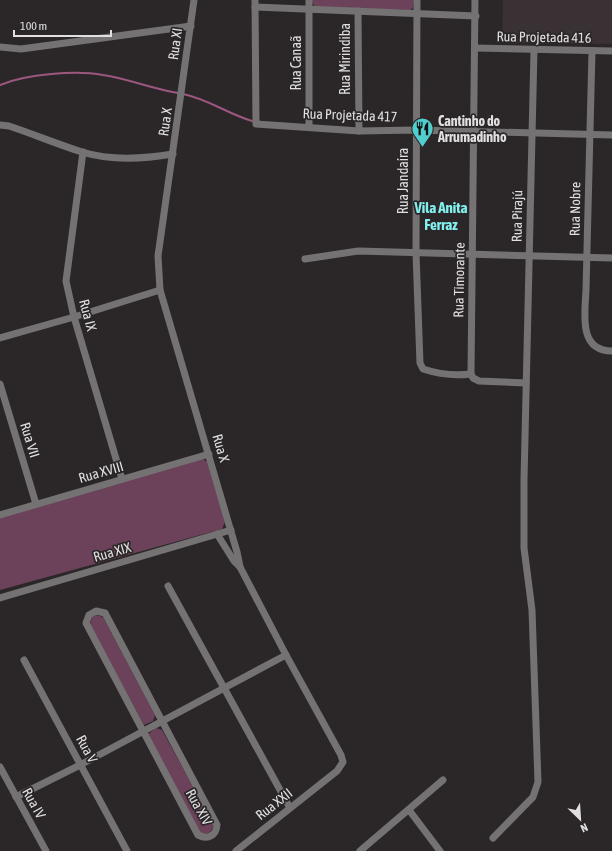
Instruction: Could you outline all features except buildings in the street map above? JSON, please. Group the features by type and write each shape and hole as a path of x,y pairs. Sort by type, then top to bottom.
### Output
{"street":[{"name":"Rua XI","path":"182,95 194,0"},
{"name":"Rua Canaã","path":"309,0 309,126"},
{"name":"Rua Jandaíra","path":"417,0 416,253 420,363 423,369 432,372 463,376 471,371"},
{"name":"Rua Timorante","path":"471,371 473,132 476,0"},
{"path":"255,4 309,10 476,16"},
{"name":"Rua Projetada 417","path":"255,4 256,124 309,126 358,131 416,130 612,135"},
{"name":"Rua Mirindiba","path":"358,11 358,131"},
{"path":"0,47 20,49 191,26"},
{"name":"Rua Projetada 416","path":"475,48 612,51"},
{"name":"Rua Pirajú","path":"493,838 532,796 538,782 533,617 524,548 526,383 534,50"},
{"name":"Rua Nobre","path":"592,51 586,290 587,333 593,346 600,350 612,351"},
{"name":"Rua X","path":"182,95 158,256 160,290 231,530 240,567 286,655 343,758 342,766 328,778"},
{"path":"0,125 9,126 83,152 136,159 173,154"},
{"name":"Rua IX","path":"83,152 66,273 74,317 122,479"},
{"path":"305,259 358,251 612,258"},
{"path":"0,338 160,290"},
{"path":"471,371 479,381 526,383"},
{"name":"Rua VII","path":"0,384 36,504"},
{"name":"Rua XVIII","path":"0,515 209,454"},
{"name":"Rua XIX","path":"0,598 231,530"},
{"path":"218,534 234,561 240,567"},
{"path":"168,586 290,808"},
{"name":"Rua XIV","path":"101,611 105,613 162,722 217,825 217,830 207,838 198,835 86,623 92,612 101,611"},
{"path":"16,798 286,655"},
{"name":"Rua V","path":"24,660 128,851"},
{"name":"Rua IV","path":"0,767 46,851"},
{"name":"Rua XXII","path":"236,851 328,778"},
{"path":"360,851 443,780"},
{"path":"409,810 440,851"}],"shaded area":[{"path":"311,0 414,0 413,8 410,10 315,7"},
{"path":"503,0 612,0 612,44 502,43"},
{"path":"202,458 207,462 225,522 222,529 0,590 0,518"},
{"path":"96,615 103,617 155,715 153,721 144,725 90,624 92,617"},
{"path":"156,728 162,730 214,825 210,833 200,833 147,735"}],"waterway":[{"path":"0,85 23,78 51,74 79,73 113,77 178,93"},
{"path":"183,94 201,99 235,115 252,121"}],"place":[{"name":"Cantinho do Arrumadinho","path":"422,148"}],"district":[{"name":"Vila Anita Ferraz","path":"441,216"}]}
